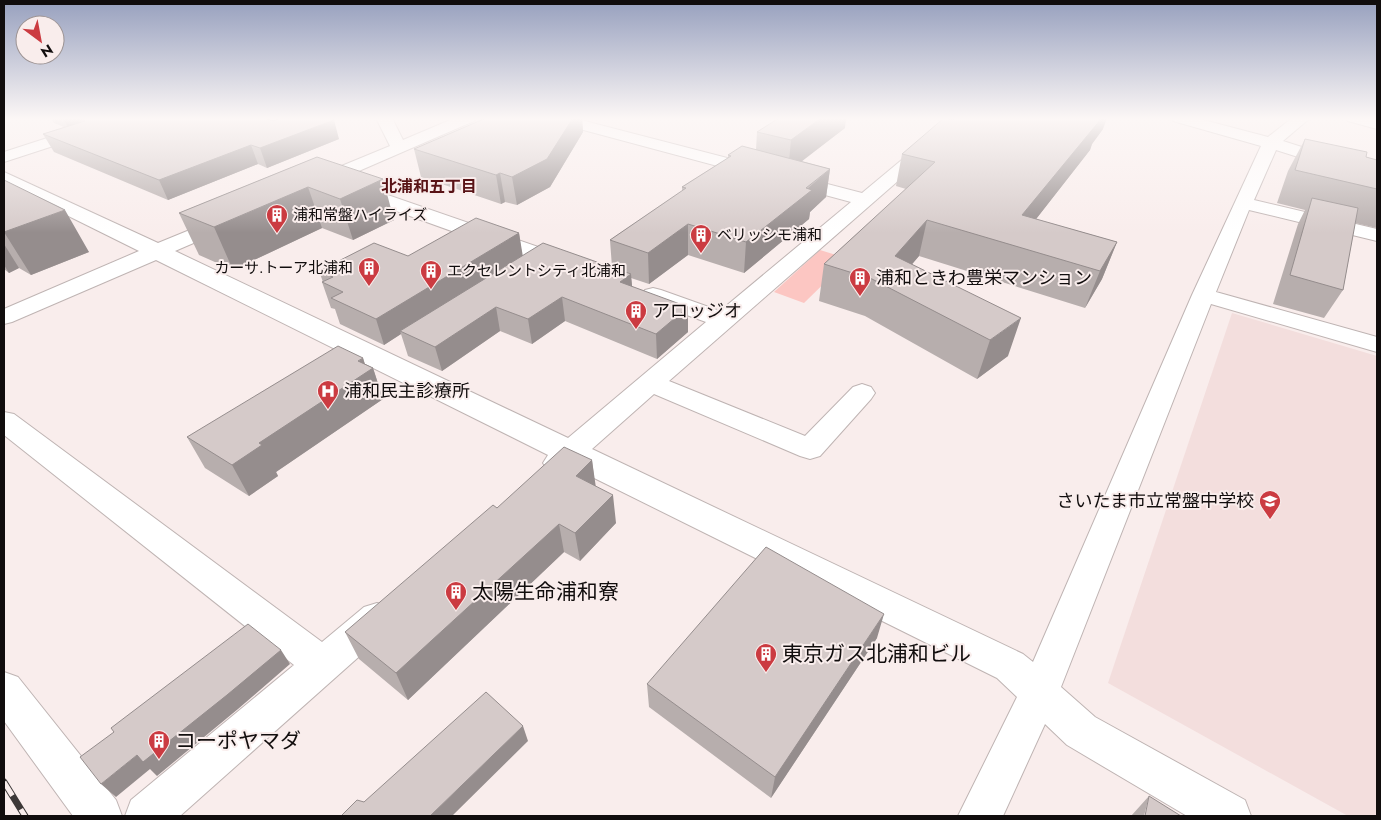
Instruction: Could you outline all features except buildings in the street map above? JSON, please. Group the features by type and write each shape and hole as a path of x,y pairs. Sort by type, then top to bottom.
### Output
{"street":[{"path":"5,173 42,156"},
{"path":"300,190 379,156"},
{"path":"700,156 865,200"},
{"path":"538,480 650,382 916,156"},
{"path":"980,816 1039,694 1203,295 1265,156"},
{"path":"1312,156 1377,177"},
{"path":"5,173 156,252 1010,666 1081,731 1229,816"},
{"path":"326,179 580,269"},
{"path":"1243,203 1377,235"},
{"path":"4,317 239,217"},
{"path":"519,272 544,256"},
{"path":"634,288 723,320"},
{"path":"1203,295 1377,345"},
{"path":"379,361 404,345"},
{"path":"650,382 810,449 862,393"},
{"path":"4,422 322,664"},
{"path":"147,816 397,601"},
{"path":"4,690 100,816"}],"shaded area":[{"path":"820,250 849,259 804,303 774,292"},
{"name":"さいたま市立常盤中学校","path":"1232,313 1377,356 1377,816 1348,816 1108,683"}],"railway":[{"path":"4,782 25,816"}],"place":[{"name":"浦和常盤ハイライズ","path":"277,234"},
{"name":"ベリッシモ浦和","path":"701,254"},
{"name":"カーサ.トーア北浦和","path":"369,287"},
{"name":"エクセレントシティ北浦和","path":"431,290"},
{"name":"浦和ときわ豊栄マンション","path":"860,297"},
{"name":"アロッジオ","path":"636,330"},
{"name":"浦和民主診療所","path":"328,410"},
{"name":"さいたま市立常盤中学校","path":"1270,520"},
{"name":"太陽生命浦和寮","path":"456,611"},
{"name":"東京ガス北浦和ビル","path":"766,673"},
{"name":"コーポヤマダ","path":"159,760"}],"district":[{"name":"北浦和五丁目","path":"429,186"}]}
